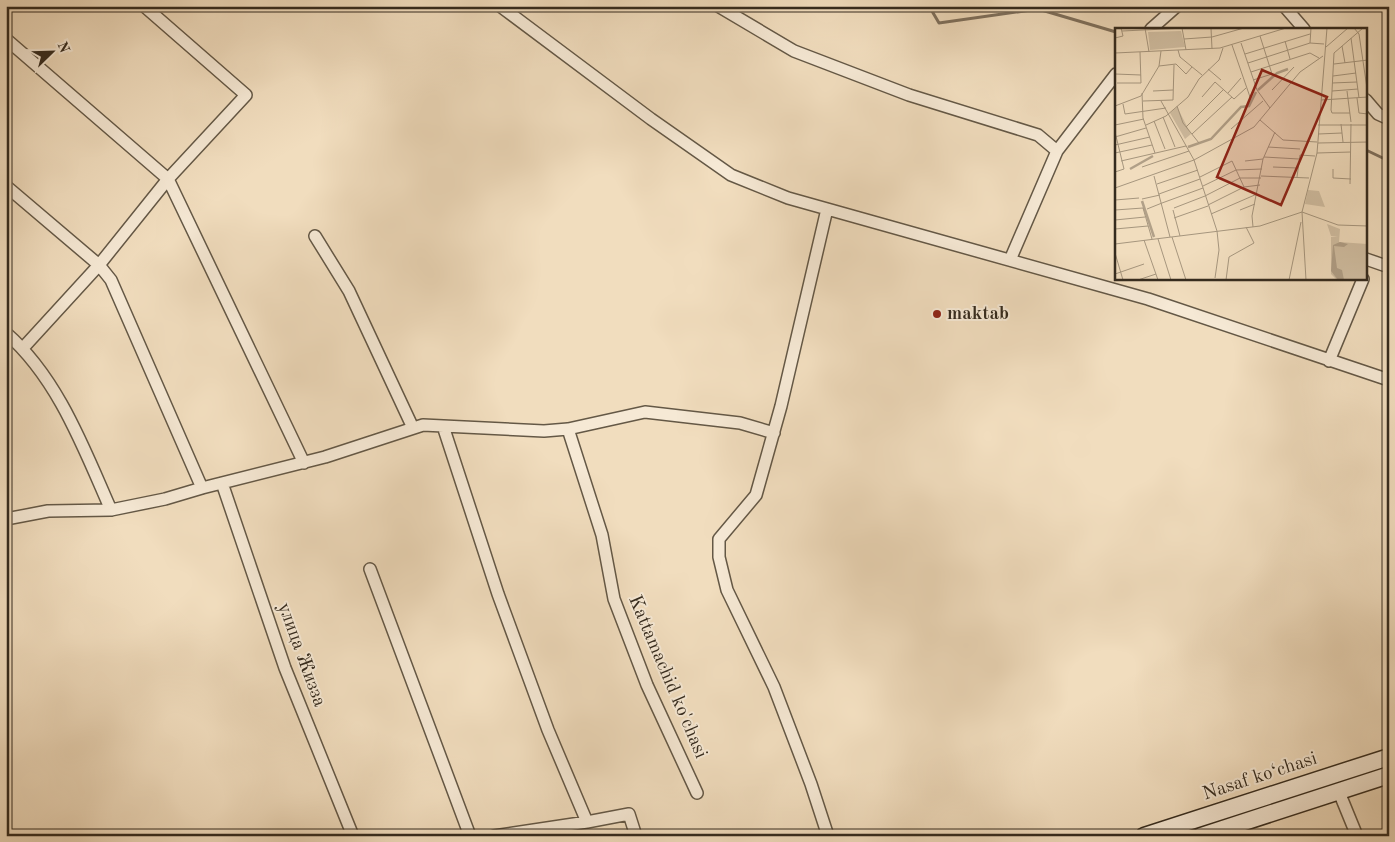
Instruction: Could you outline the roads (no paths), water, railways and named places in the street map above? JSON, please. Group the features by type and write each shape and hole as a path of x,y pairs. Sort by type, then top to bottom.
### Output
{"main road":[{"name":"Nasaf ko‘chasi","path":"1144,836 1389,757"},
{"name":"Nasaf ko‘chasi","path":"1200,836 1389,776"}],"street":[{"path":"23,348 99,265 168,179 246,95 144,6"},
{"path":"500,6 651,119 731,175 788,198 1148,299 1389,380"},
{"path":"718,6 794,51 909,94 1038,135 1057,151"},
{"path":"1152,28 1177,6"},
{"path":"1284,6 1303,28"},
{"path":"6,39 168,179 304,463"},
{"path":"1010,260 1057,151 1115,75"},
{"path":"1368,102 1378,114 1389,119"},
{"path":"6,186 99,265 111,280 202,488"},
{"path":"827,209 774,433 756,495 720,539 719,557 727,590 774,687 811,784 828,836"},
{"path":"315,236 349,291 413,428"},
{"path":"1368,263 1389,268"},
{"path":"1329,361 1363,280"},
{"path":"6,334 23,348 38,366 74,425 112,510"},
{"path":"6,519 48,511 112,510 165,499 326,457 423,425 544,431 568,429 645,412 740,423 774,433"},
{"path":"443,426 502,603 548,730 587,822"},
{"name":"Kattamachid ko'chasi","path":"568,429 602,535 614,599 647,686 698,793"},
{"name":"улица Жизза","path":"222,483 285,668 353,836"},
{"path":"370,569 470,836"},
{"path":"1339,792 1357,836"},
{"path":"494,836 629,814 636,836"}],"waterway":[{"path":"929,6 939,23 1038,9 1115,32"},
{"path":"1368,151 1389,161"}],"place":[{"name":"maktab","path":"937,314"}]}
